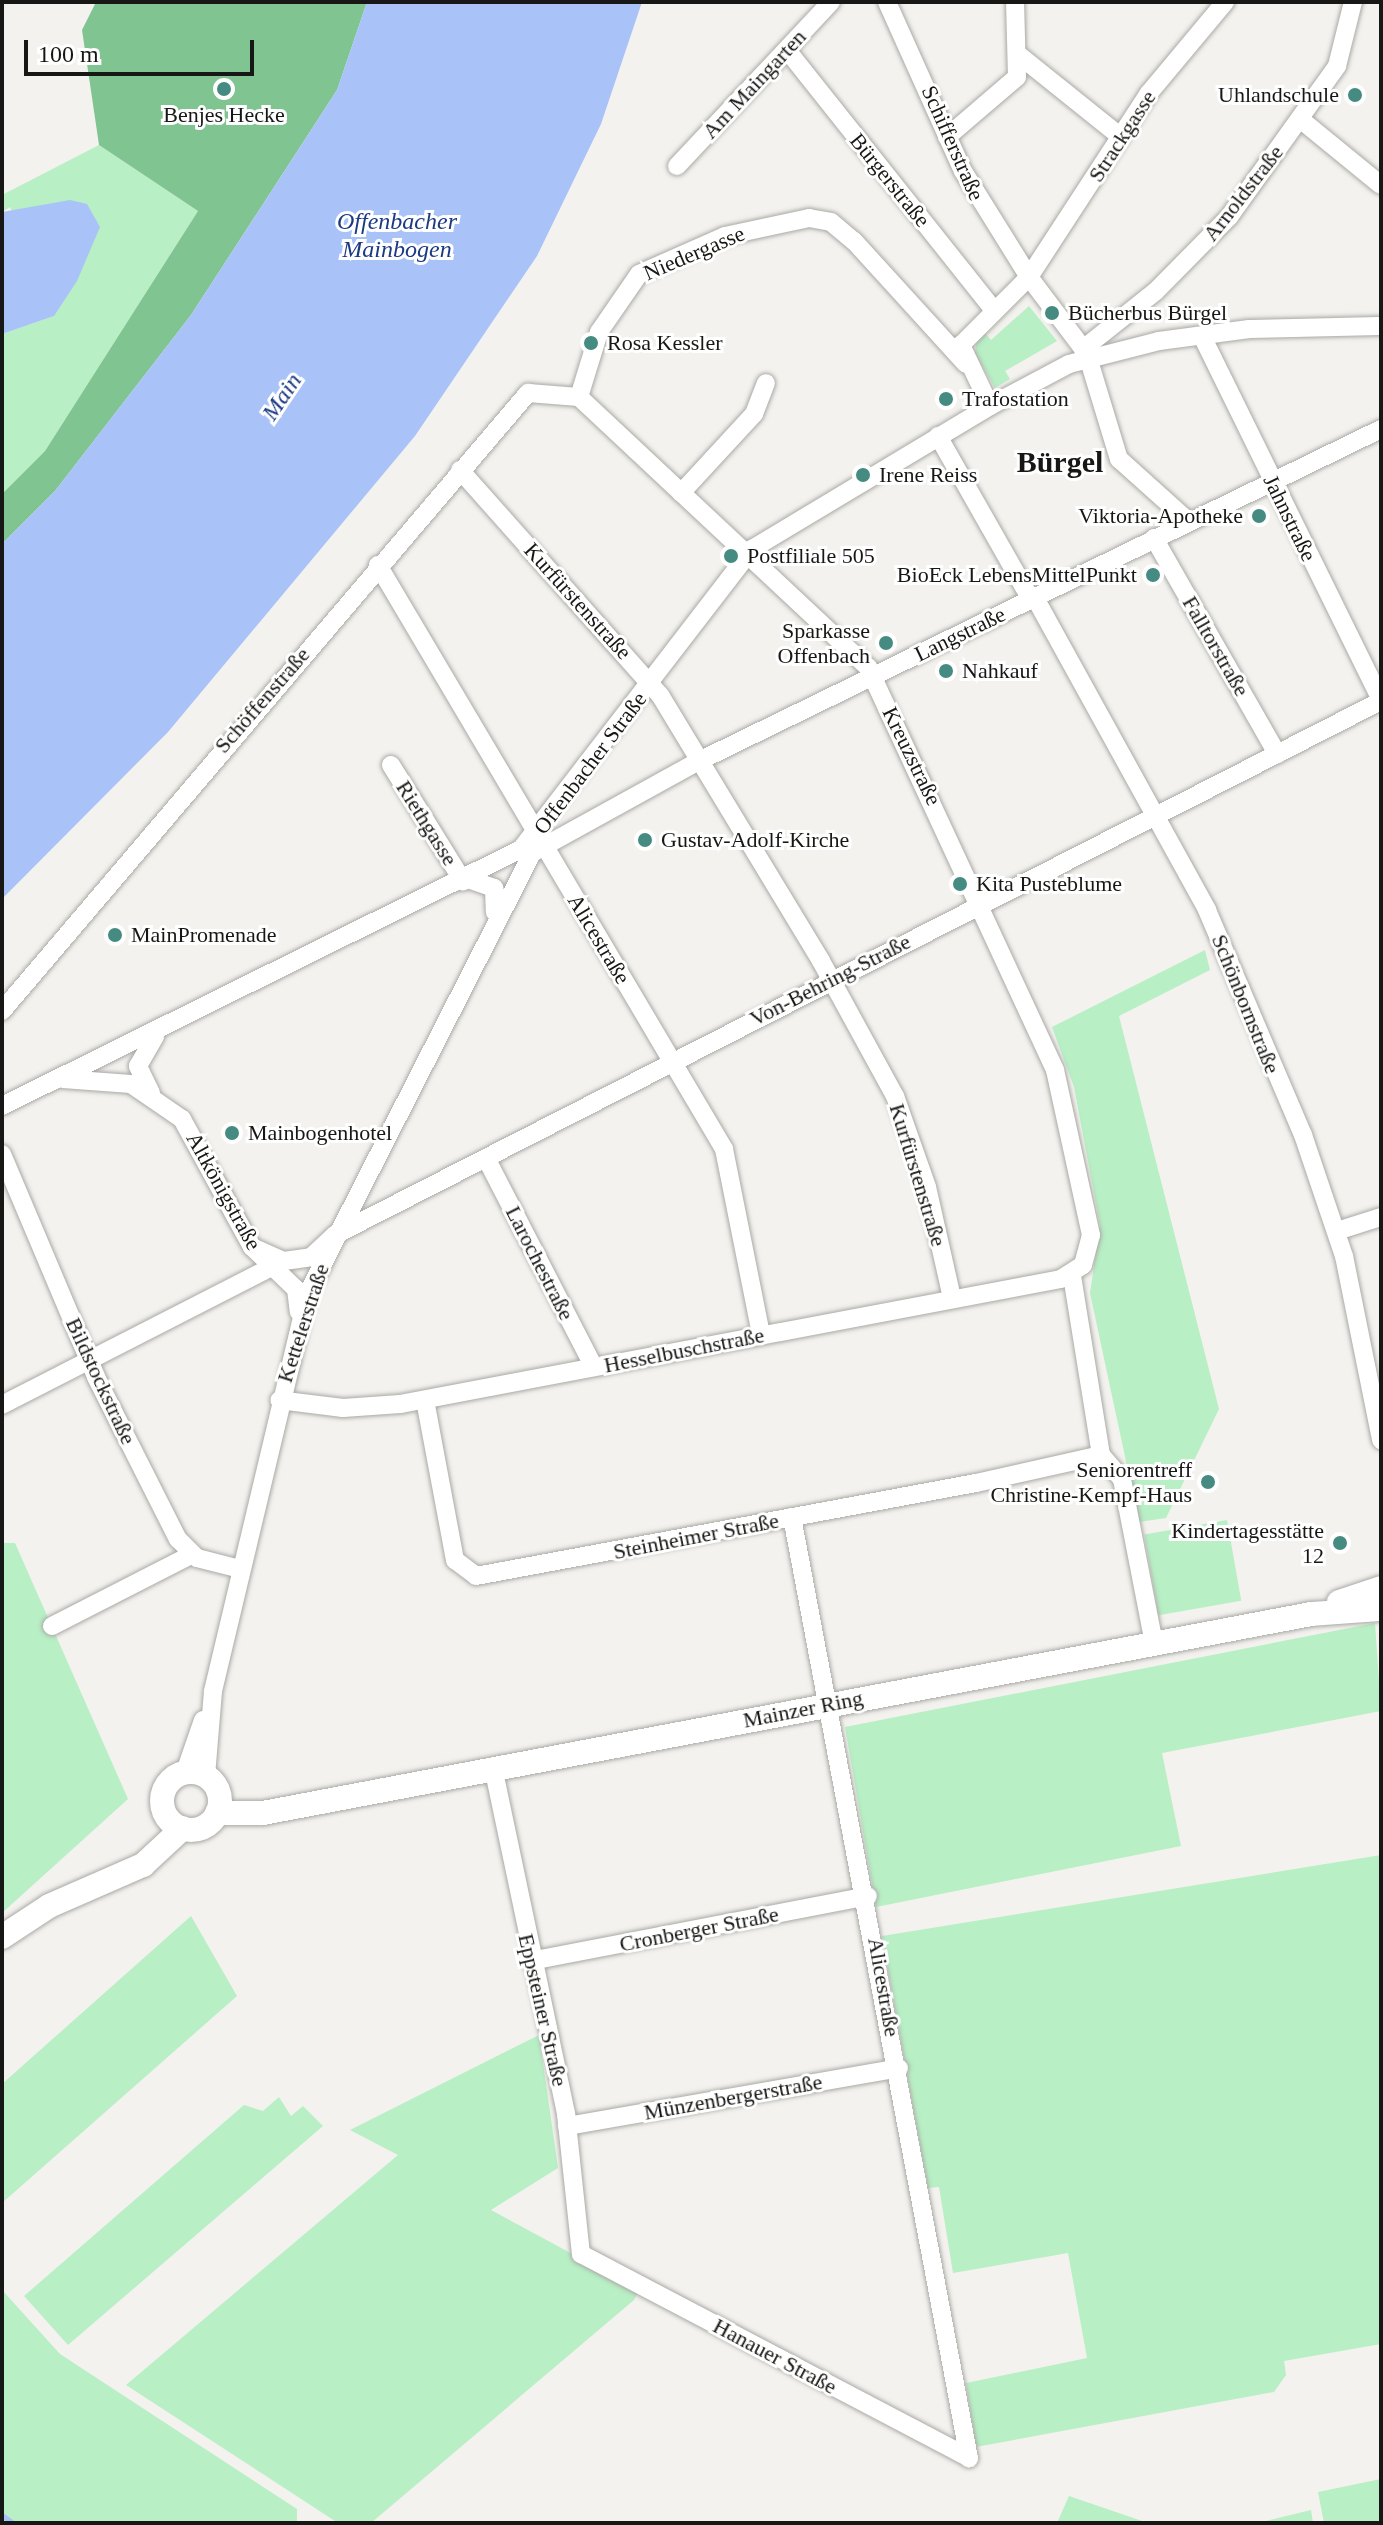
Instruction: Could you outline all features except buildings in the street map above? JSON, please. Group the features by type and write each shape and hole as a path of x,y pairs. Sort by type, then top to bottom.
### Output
{"street":[{"name":"Am Maingarten","path":"677,166 831,2"},
{"path":"947,137 1011,85 1020,56 1015,2"},
{"name":"Arnoldstraße","path":"1086,354 1216,232 1343,55 1353,2"},
{"name":"Schifferstraße","path":"891,4 947,137 990,222 1086,354"},
{"name":"Strackgasse","path":"966,364 963,339 1029,277 1121,137 1214,6"},
{"name":"Bürgerstraße","path":"787,50 993,309"},
{"path":"1020,56 1121,137"},
{"path":"1300,119 1381,185"},
{"name":"Niedergasse","path":"579,397 599,332 639,274 725,236 809,218 827,220 848,236 966,364 990,406"},
{"path":"1188,521 1119,459 1086,354 1202,336 1381,326"},
{"name":"Jahnstraße","path":"1202,336 1381,700"},
{"name":"Offenbacher Straße","path":"2,1106 160,1032 466,880 539,839 565,798 748,554 938,436 1086,354"},
{"path":"681,493 754,414 766,383"},
{"name":"Schöffenstraße","path":"2,1011 378,565 528,393 579,397"},
{"name":"Kreuzstraße","path":"579,397 748,554 873,677 982,901 1062,1088 1091,1235 1078,1270"},
{"name":"Langstraße","path":"539,839 1381,429"},
{"name":"Schönbornstraße","path":"938,436 1157,812 1211,920 1337,1231 1377,1394 1381,1440"},
{"name":"Kurfürstenstraße","path":"460,470 650,683 699,761 895,1096 927,1187 952,1298"},
{"name":"Falltorstraße","path":"1154,538 1277,754"},
{"name":"Alicestraße","path":"378,565 727,1156 761,1335"},
{"name":"Von-Behring-Straße","path":"2,1405 278,1264 311,1257 335,1235 982,901 1381,700"},
{"name":"Riethgasse","path":"391,765 466,880"},
{"path":"565,798 568,813 590,816"},
{"name":"Kettelerstraße","path":"2,1937 49,1906 119,1879 174,1821 164,1788 207,1789 213,1691 296,1331 335,1235 485,937 539,839"},
{"name":"Kettelerstraße","path":"466,880 486,882 498,894 485,937"},
{"name":"Altkönigstraße","path":"160,1032 138,1066 156,1098 203,1146 252,1247 278,1264 296,1289 296,1331"},
{"name":"Altkönigstraße","path":"57,1079 113,1079 156,1098"},
{"name":"Bildstockstraße","path":"2,1154 89,1361 191,1555"},
{"name":"Larochestraße","path":"486,1158 594,1367"},
{"path":"1337,1231 1381,1217"},
{"path":"1078,1270 1104,1438 1101,1455 1122,1479 1154,1643"},
{"name":"Hesselbuschstraße","path":"279,1400 343,1408 425,1400 952,1298 1078,1270"},
{"name":"Steinheimer Straße","path":"425,1400 455,1560 471,1574 792,1517 1101,1455"},
{"name":"Alicestraße","path":"792,1517 868,1896 969,2458"},
{"path":"52,1626 191,1555 240,1569"},
{"name":"Mainzer Ring","path":"1311,1614 1381,1588"},
{"name":"Mainzer Ring","path":"207,1789 295,1804 1311,1614 1381,1609"},
{"name":"Eppsteiner Straße","path":"493,1767 567,2126 581,2254"},
{"path":"174,1821 206,1825 207,1789"},
{"name":"Cronberger Straße","path":"531,1961 868,1896"},
{"name":"Münzenbergerstraße","path":"567,2126 899,2068"},
{"name":"Hanauer Straße","path":"581,2254 969,2458"}],"green space":[{"path":"96,2 367,2 337,90 191,315 55,491 2,544 2,494 45,451 198,211 99,145 82,30"},
{"path":"99,145 198,211 45,451 2,494 2,334 54,316 10,207 2,212 2,195"},
{"path":"1029,306 1057,341 1005,371 1010,379 995,388 975,353 977,339 984,332 991,340"},
{"path":"1205,950 1210,970 1119,1016 1219,1409 1166,1518 1139,1522 1090,1293 1100,1225 1074,1087 1052,1027"},
{"path":"1227,1520 1241,1601 1159,1615 1144,1535"},
{"path":"2,1543 15,1543 128,1799 2,1913"},
{"path":"1375,1623 1381,1711 1162,1753 1181,1846 876,1907 845,1727"},
{"path":"1381,1855 1381,2344 1284,2361 1286,2375 1274,2392 976,2447 966,2383 1087,2358 1068,2253 953,2273 939,2187 928,2188 882,1936"},
{"path":"191,1916 237,1996 2,2203 2,2084"},
{"path":"539,2035 558,2168 491,2210 639,2290 634,2300 371,2523 338,2523 126,2385 398,2155 350,2130"},
{"path":"279,2097 291,2116 303,2106 323,2126 68,2345 24,2296 244,2105 263,2111"},
{"path":"2,2290 60,2354 297,2509 297,2523 2,2523"},
{"path":"1381,2479 1381,2523 1324,2523 1318,2492"},
{"path":"1069,2496 1148,2523 1057,2523"},
{"path":"1311,2510 1313,2523 1258,2523"}],"water":[{"name":"Offenbacher Mainbogen","path":"367,2 642,2 601,124 537,256 415,436 168,732 2,899 2,544 55,491 191,315 337,90"},
{"path":"70,200 87,204 100,227 77,281 54,316 2,334 2,212"}],"waterway":[{"path":"2,2515 13,2523"}],"place":[{"name":"Benjes Hecke","path":"224,89"},
{"name":"Uhlandschule","path":"1355,95"},
{"name":"Bücherbus Bürgel","path":"1052,313"},
{"name":"Rosa Kessler","path":"591,343"},
{"name":"Trafostation","path":"946,399"},
{"name":"Irene Reiss","path":"863,475"},
{"name":"Viktoria-Apotheke","path":"1259,516"},
{"name":"Postfiliale 505","path":"731,556"},
{"name":"BioEck LebensMittelPunkt","path":"1153,575"},
{"name":"Sparkasse Offenbach","path":"886,643"},
{"name":"Nahkauf","path":"946,671"},
{"name":"Gustav-Adolf-Kirche","path":"645,840"},
{"name":"Kita Pusteblume","path":"960,884"},
{"name":"MainPromenade","path":"115,935"},
{"name":"Mainbogenhotel","path":"232,1133"},
{"name":"Seniorentreff Christine-Kempf-Haus","path":"1208,1482"},
{"name":"Kindertagesstätte 12","path":"1340,1543"}],"district":[{"name":"Bürgel","path":"1060,462"}],"water label":[{"name":"Main","path":"282,397"}]}
